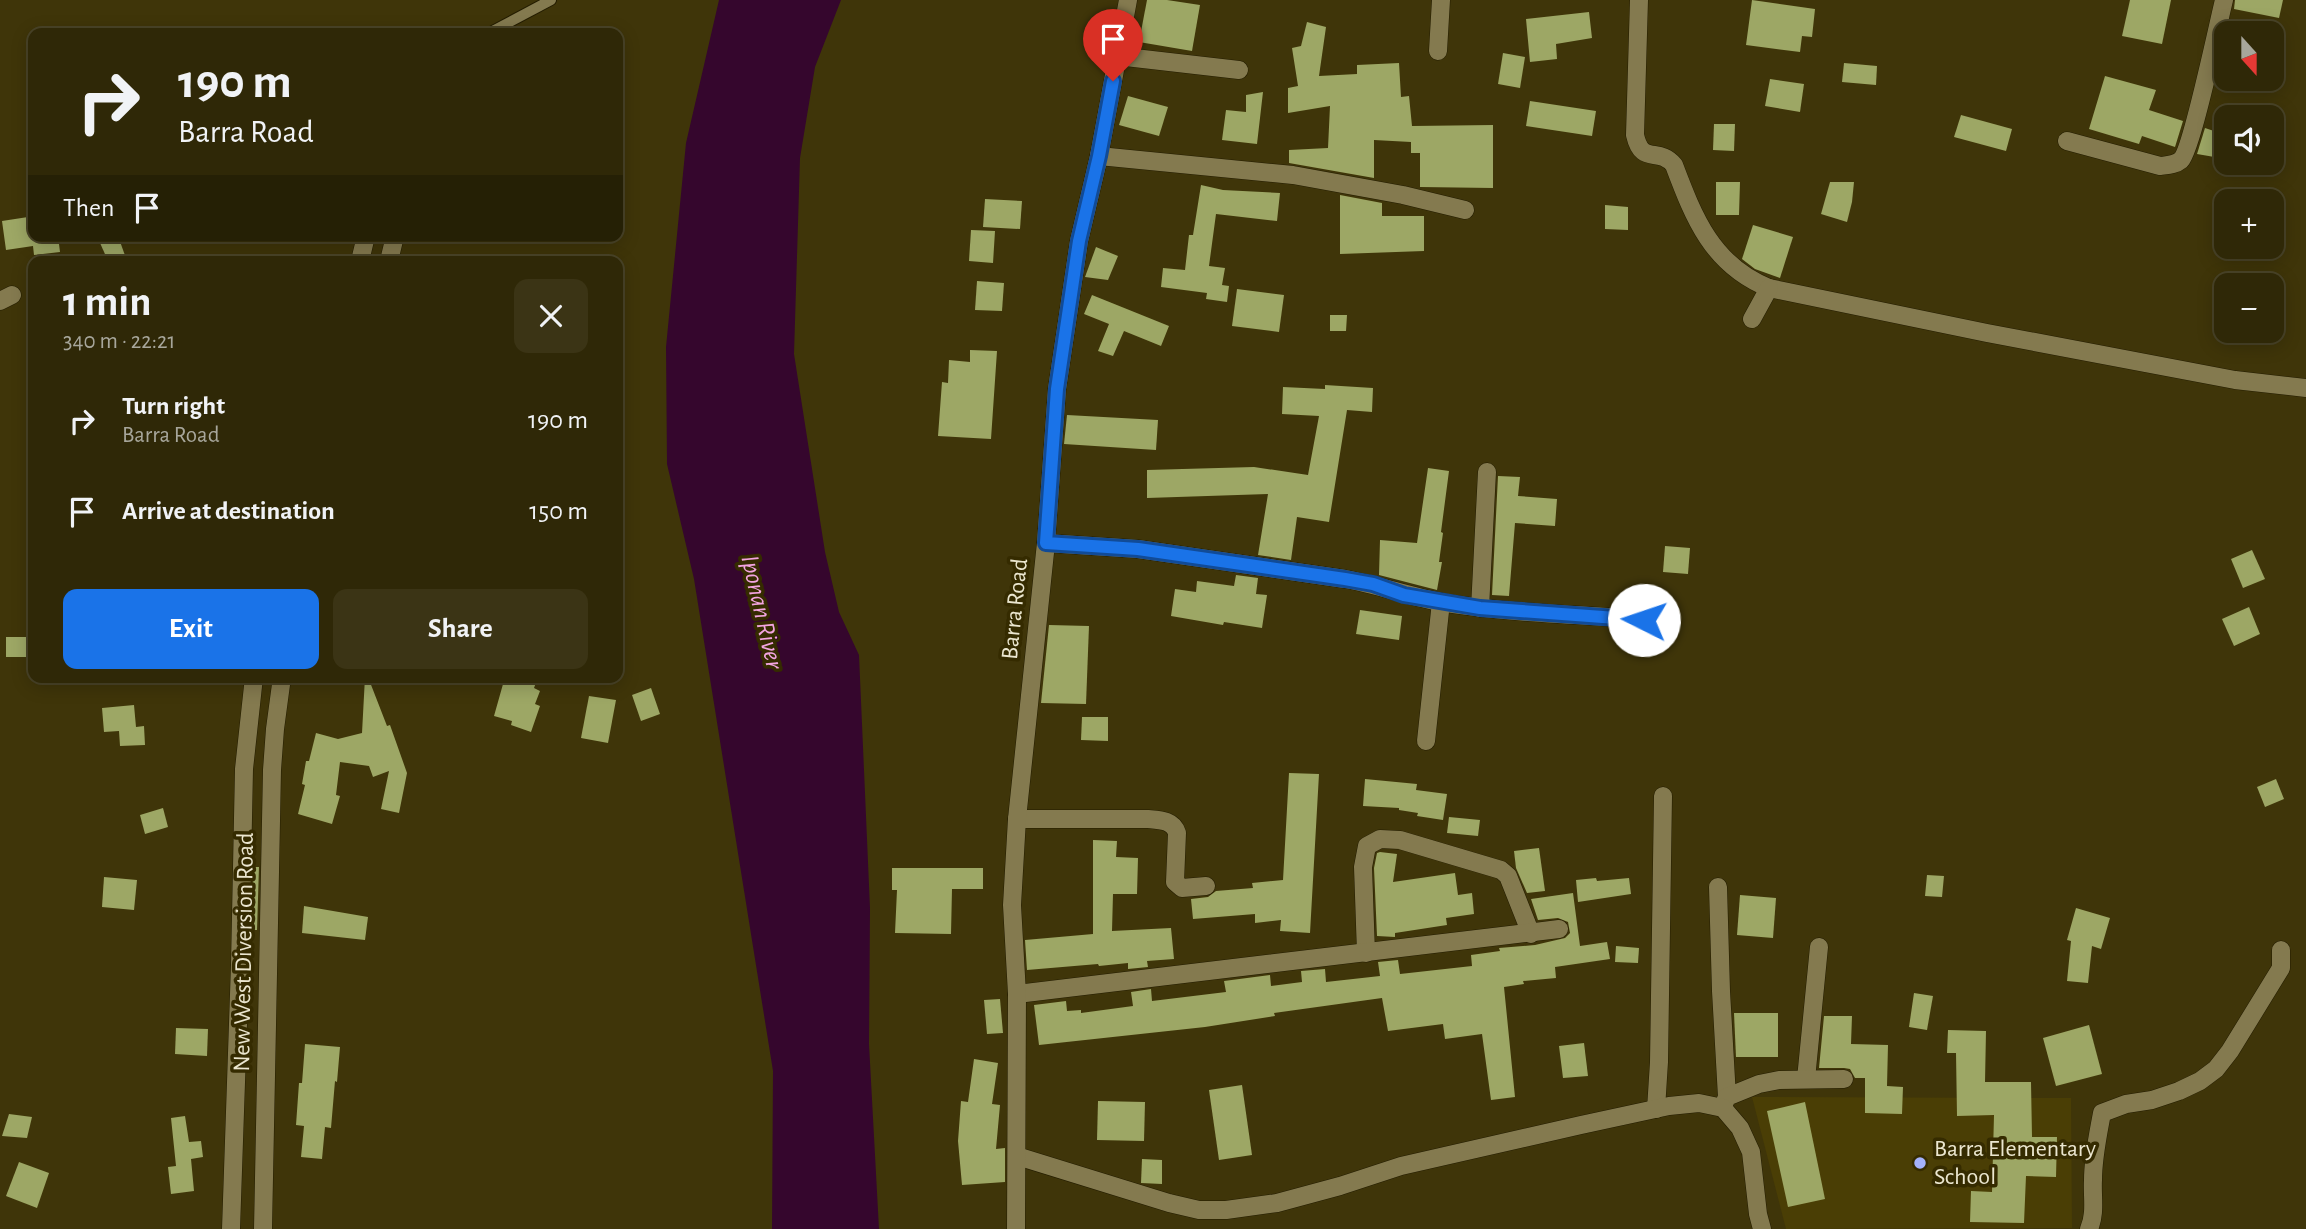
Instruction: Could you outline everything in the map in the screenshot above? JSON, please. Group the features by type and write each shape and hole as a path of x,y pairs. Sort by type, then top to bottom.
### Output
{"street":[{"name":"Barra Road","path":"1016,1229 1017,995 1012,905 1017,818 1046,543 1057,389 1079,241 1099,156 1128,0"},
{"path":"1438,51 1441,0"},
{"path":"1639,0 1635,135 1638,148 1643,153 1669,159 1704,235 1720,255 1745,276 1769,288 1987,333 2235,380 2306,387"},
{"path":"2067,141 2160,166 2172,165 2181,160 2193,126 2224,0"},
{"path":"1118,56 1239,69"},
{"path":"1099,156 1293,175 1403,195 1465,210"},
{"path":"1752,319 1769,288"},
{"path":"1480,608 1487,472"},
{"path":"1046,543 1138,549 1331,577 1373,584 1404,595 1480,608 1644,620"},
{"path":"1426,741 1441,602"},
{"name":"New West Diversion Road","path":"231,1229 244,769 253,683"},
{"name":"New West Diversion Road","path":"263,1229 272,770 281,683"},
{"path":"1656,1109 1663,796"},
{"path":"1017,818 1148,819 1170,822 1177,833 1175,882 1182,888 1206,886"},
{"path":"1366,953 1363,867 1367,846 1380,839 1400,840 1501,870 1508,876 1531,934"},
{"path":"1718,887 1725,1102 1751,1152 1762,1229"},
{"path":"1017,995 1559,929"},
{"path":"1806,1079 1819,947"},
{"path":"2089,1229 2094,1213 2092,1181 2102,1113 2179,1091 2200,1081 2216,1069 2281,968 2281,950"},
{"path":"1017,1156 1169,1203 1199,1210 1226,1210 1277,1203 1401,1166 1656,1109 1725,1102 1759,1084 1779,1080 1844,1079"}],"lane":[{"path":"498,28 551,0"}],"shaded area":[{"name":"Barra Elementary School","path":"1752,1097 2071,1098 2072,1228 1786,1229"}],"water":[{"name":"Iponan River","path":"719,0 841,0 815,67 800,158 794,354 825,552 839,612 859,655 870,908 869,1044 879,1229 772,1229 773,1071 694,579 667,464 666,347 686,143"}],"building":[{"path":"1147,0 1200,5 1192,51 1139,42"},
{"path":"1752,0 1815,9 1812,37 1802,36 1800,52 1746,45"},
{"path":"2130,0 2171,0 2162,44 2122,36"},
{"path":"2235,0 2283,0 2279,18 2234,9"},
{"path":"1589,12 1592,38 1556,44 1557,59 1530,62 1526,19"},
{"path":"1307,22 1326,27 1319,76 1357,74 1357,65 1399,63 1401,97 1409,96 1412,126 1493,125 1493,188 1420,187 1420,153 1411,153 1411,142 1374,140 1374,178 1289,163 1289,150 1328,148 1330,106 1288,113 1288,88 1298,86 1292,48 1301,46"},
{"path":"1503,53 1525,57 1520,88 1498,84"},
{"path":"1844,63 1877,66 1876,85 1842,82"},
{"path":"2105,76 2156,90 2149,110 2183,121 2175,147 2142,136 2139,144 2089,129"},
{"path":"1770,79 1804,84 1800,112 1765,106"},
{"path":"1263,92 1257,144 1222,140 1226,110 1246,112 1246,95"},
{"path":"1128,96 1168,107 1159,136 1119,125"},
{"path":"1530,101 1596,111 1592,136 1526,126"},
{"path":"1961,115 2012,129 2006,151 1954,137"},
{"path":"1714,124 1735,124 1734,151 1713,150"},
{"path":"2205,128 2214,131 2214,157 2197,154"},
{"path":"1716,182 1740,182 1739,215 1716,215"},
{"path":"1830,182 1854,182 1847,222 1821,214"},
{"path":"1201,185 1223,190 1280,193 1277,221 1216,214 1209,266 1225,268 1222,285 1229,286 1227,302 1206,299 1207,293 1161,287 1163,268 1185,270 1189,235 1193,235"},
{"path":"1340,195 1382,203 1382,216 1424,216 1424,251 1340,254"},
{"path":"985,199 1022,201 1020,229 983,227"},
{"path":"1605,205 1628,207 1628,230 1605,229"},
{"path":"28,217 28,242 59,242 60,252 34,255 33,246 6,250 2,221"},
{"path":"1753,225 1793,237 1780,278 1755,269 1742,259"},
{"path":"971,230 995,231 993,263 969,261"},
{"path":"100,242 120,242 125,256 106,256"},
{"path":"1096,247 1118,256 1108,280 1085,277"},
{"path":"977,281 1004,283 1002,311 975,310"},
{"path":"1237,289 1284,295 1279,332 1232,326"},
{"path":"1092,295 1169,326 1161,346 1124,331 1113,356 1098,351 1109,324 1084,314"},
{"path":"1330,315 1347,315 1346,331 1330,331"},
{"path":"970,350 997,351 991,439 938,436 942,382 948,383 949,360 970,362"},
{"path":"1325,385 1373,388 1372,412 1347,410 1329,522 1297,517 1291,560 1258,555 1268,494 1147,498 1147,470 1254,467 1308,475 1319,416 1282,414 1283,387 1325,389"},
{"path":"1067,415 1158,420 1156,450 1064,444"},
{"path":"1428,468 1449,471 1441,532 1439,562 1442,562 1437,590 1379,575 1380,540 1417,543"},
{"path":"1498,476 1520,477 1518,496 1557,499 1555,526 1515,523 1509,596 1492,595"},
{"path":"1665,546 1690,548 1688,574 1663,572"},
{"path":"2252,550 2265,579 2243,588 2231,559"},
{"path":"1236,575 1258,578 1256,594 1267,595 1262,628 1224,622 1223,625 1171,616 1175,589 1196,592 1197,581 1234,586"},
{"path":"2249,607 2260,634 2234,646 2222,619"},
{"path":"1360,610 1402,616 1399,640 1356,634"},
{"path":"1049,625 1089,626 1086,704 1041,703"},
{"path":"6,637 28,637 28,657 6,657"},
{"path":"365,683 370,683 387,726 390,725 407,773 399,813 381,809 389,771 373,777 369,766 340,762 336,795 340,796 332,824 298,814 305,785 302,784 306,761 309,761 316,733 338,739 362,733"},
{"path":"503,683 536,683 534,688 540,691 535,704 540,706 531,732 511,725 512,721 494,716"},
{"path":"651,688 660,714 641,721 632,695"},
{"path":"589,696 616,700 608,743 581,738"},
{"path":"134,705 136,727 144,726 145,745 120,746 119,731 104,732 102,708"},
{"path":"1082,717 1108,717 1108,741 1081,740"},
{"path":"1289,773 1319,774 1310,933 1280,931 1281,920 1255,923 1255,914 1193,919 1191,899 1208,897 1216,891 1253,888 1252,883 1283,880"},
{"path":"1365,779 1417,784 1416,790 1447,794 1443,820 1417,816 1418,813 1399,808 1363,806"},
{"path":"2276,779 2284,799 2265,807 2257,787"},
{"path":"163,808 168,827 145,834 140,815"},
{"path":"1449,817 1480,820 1478,836 1447,833"},
{"path":"1093,840 1117,841 1116,857 1138,858 1137,894 1113,894 1112,931 1171,928 1174,959 1147,961 1148,967 1128,969 1128,963 1027,970 1025,940 1093,934"},
{"path":"1539,848 1545,891 1527,893 1516,868 1514,851"},
{"path":"1377,853 1397,854 1393,882 1455,873 1458,895 1472,893 1474,914 1446,918 1447,925 1395,933 1395,937 1377,936 1374,868"},
{"path":"253,867 259,867 257,930 252,930"},
{"path":"892,868 983,868 983,889 952,889 951,934 895,933 897,890 892,890"},
{"path":"1927,875 1944,876 1942,897 1925,896"},
{"path":"104,877 137,880 134,910 102,907"},
{"path":"1596,878 1597,881 1629,878 1631,894 1578,902 1576,880"},
{"path":"1573,893 1580,946 1607,942 1610,959 1555,967 1556,978 1523,981 1524,984 1504,987 1515,1097 1491,1100 1482,1034 1445,1039 1443,1024 1388,1031 1382,998 1274,1013 1275,1016 1205,1027 1039,1045 1034,1005 1066,1001 1067,1011 1081,1010 1081,1013 1133,1006 1131,992 1151,989 1152,1001 1226,992 1224,981 1270,975 1271,986 1302,982 1301,971 1325,969 1326,982 1380,976 1378,962 1398,960 1400,974 1472,966 1471,955 1565,938 1570,933 1568,922 1558,918 1538,920 1531,899"},
{"path":"1740,895 1776,898 1773,938 1737,935"},
{"path":"304,906 368,917 365,940 302,933"},
{"path":"2076,908 2110,918 2101,949 2092,946 2088,983 2067,981 2071,941 2067,940"},
{"path":"1616,946 1639,948 1638,963 1615,962"},
{"path":"1914,993 1933,996 1927,1030 1909,1027"},
{"path":"1000,999 1003,1033 987,1034 984,1000"},
{"path":"1734,1013 1778,1013 1778,1057 1736,1057"},
{"path":"1824,1016 1852,1016 1851,1044 1888,1045 1887,1086 1903,1087 1902,1114 1865,1113 1865,1078 1855,1078 1850,1069 1819,1068"},
{"path":"2089,1025 2102,1074 2056,1086 2043,1038"},
{"path":"176,1028 208,1029 207,1056 175,1054"},
{"path":"1948,1030 1986,1031 1985,1082 2031,1082 2032,1137 2057,1137 2056,1177 2026,1176 2024,1223 1970,1222 1971,1191 1992,1192 1994,1115 1957,1116 1956,1053 1947,1053"},
{"path":"1584,1043 1588,1076 1563,1078 1559,1046"},
{"path":"305,1044 340,1047 331,1128 325,1127 322,1159 301,1157 304,1126 296,1125"},
{"path":"974,1059 998,1063 992,1104 1000,1105 996,1149 1005,1148 1005,1182 962,1185 958,1141 961,1101 968,1102"},
{"path":"1242,1085 1252,1155 1219,1160 1209,1090"},
{"path":"1098,1101 1145,1102 1144,1141 1097,1140"},
{"path":"1805,1102 1825,1199 1788,1207 1767,1111"},
{"path":"9,1114 32,1117 27,1138 2,1136"},
{"path":"185,1116 189,1142 201,1141 203,1157 191,1159 194,1191 171,1194 168,1167 176,1166 171,1118"},
{"path":"1142,1159 1162,1160 1162,1184 1141,1183"},
{"path":"19,1162 49,1173 37,1208 6,1196"}],"place":[{"name":"Barra Elementary School","path":"1920,1163"}],"route":[{"path":"1113,81 1079,241 1057,389 1046,543 1138,549 1345,579 1373,584 1404,595 1480,608 1644,620"}]}
